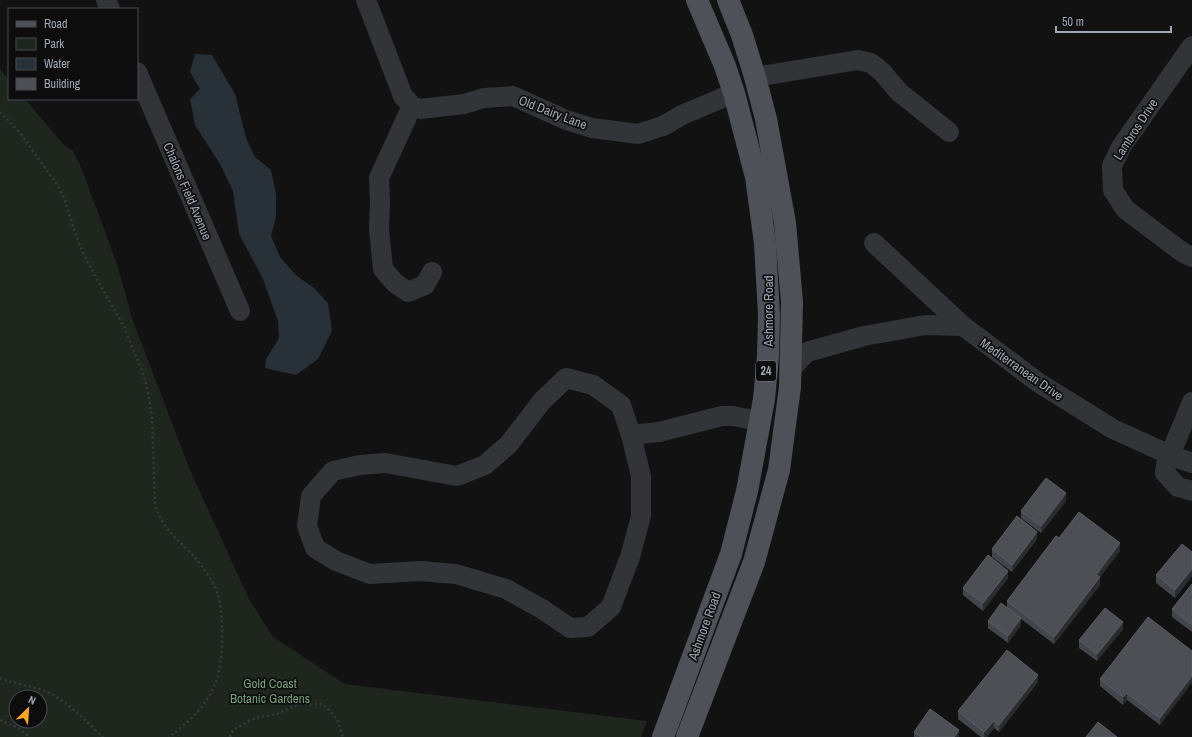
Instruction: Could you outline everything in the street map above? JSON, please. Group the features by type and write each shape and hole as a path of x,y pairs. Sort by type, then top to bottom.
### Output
{"main road":[{"name":"Ashmore Road","path":"663,737 731,554 747,491 765,385 769,315 766,243 756,177 734,93 722,59 696,0"},
{"name":"Ashmore Road","path":"687,737 756,554 779,470 790,387 792,302 785,223 766,119 756,77 728,0"}],"street":[{"path":"366,0 403,96 412,106 379,178 380,249 383,269 395,283 408,292 425,285 432,272"},
{"name":"Lambros Drive","path":"1192,46 1122,146 1112,166 1113,190 1125,209 1182,252 1192,257"},
{"path":"756,77 858,60 871,63 882,72 899,92 949,132"},
{"name":"Chalons Field Avenue","path":"138,74 240,311"},
{"name":"Old Dairy Lane","path":"412,106 420,109 464,104 484,98 513,96 566,120 592,128 638,134 663,126 682,115 734,93"},
{"name":"Mediterranean Drive","path":"874,243 963,326 1039,383 1113,429 1170,455 1192,463"},
{"path":"790,370 807,352 864,336 925,325 963,326"},
{"path":"566,378 593,384 621,406 631,434 641,476 641,516 630,557 611,607 588,628 570,628 542,609 506,589 456,574 420,571 370,574 336,561 315,548 307,526 311,496 333,471 360,465 384,463 456,476 485,465 509,444 542,401 566,378"},
{"path":"1192,402 1166,465 1165,474 1178,487 1192,491"},
{"path":"631,434 659,432 722,416 733,416 760,421"}],"path":[{"path":"0,112 20,133 58,186 64,198 78,241 88,263 126,333 142,373 151,402 155,503 158,514 172,535 202,566 216,588 221,612 221,637 217,679 206,701 169,737"},
{"path":"0,678 42,690 72,709 103,737"},
{"path":"230,737 233,730 255,718 277,714 299,704 323,704 337,719 344,737"},
{"path":"0,720 16,727 30,737"}],"green space":[{"name":"Gold Coast Botanic Gardens","path":"0,69 8,79 8,100 26,100 64,145 73,151 81,167 117,264 132,318 189,468 249,599 273,637 345,684 647,721 641,737 0,737"}],"water":[{"path":"195,54 212,55 235,94 246,138 255,157 271,170 276,194 276,217 271,236 280,257 297,276 314,288 328,303 332,331 318,359 296,375 265,368 266,359 279,338 278,321 263,279 239,234 233,191 220,164 195,125 190,99 200,89 190,72"}],"building":[{"path":"1046,478 1066,493 1041,526 1021,511"},
{"path":"1079,512 1120,543 1096,575 1100,577 1054,637 1007,601 1056,536 1059,538"},
{"path":"1017,516 1037,532 1012,565 992,549"},
{"path":"1182,544 1192,552 1192,569 1175,590 1156,575"},
{"path":"988,555 1008,571 983,603 963,588"},
{"path":"1192,584 1192,625 1172,609"},
{"path":"1001,603 1021,618 1008,636 988,621"},
{"path":"1105,608 1123,622 1097,654 1079,640"},
{"path":"1148,617 1192,651 1192,676 1160,718 1127,693 1123,697 1100,679"},
{"path":"1007,650 1038,675 999,725 994,721 984,732 958,711"},
{"path":"930,709 959,730 954,737 921,737 914,732"},
{"path":"1098,722 1117,737 1086,737"}]}
